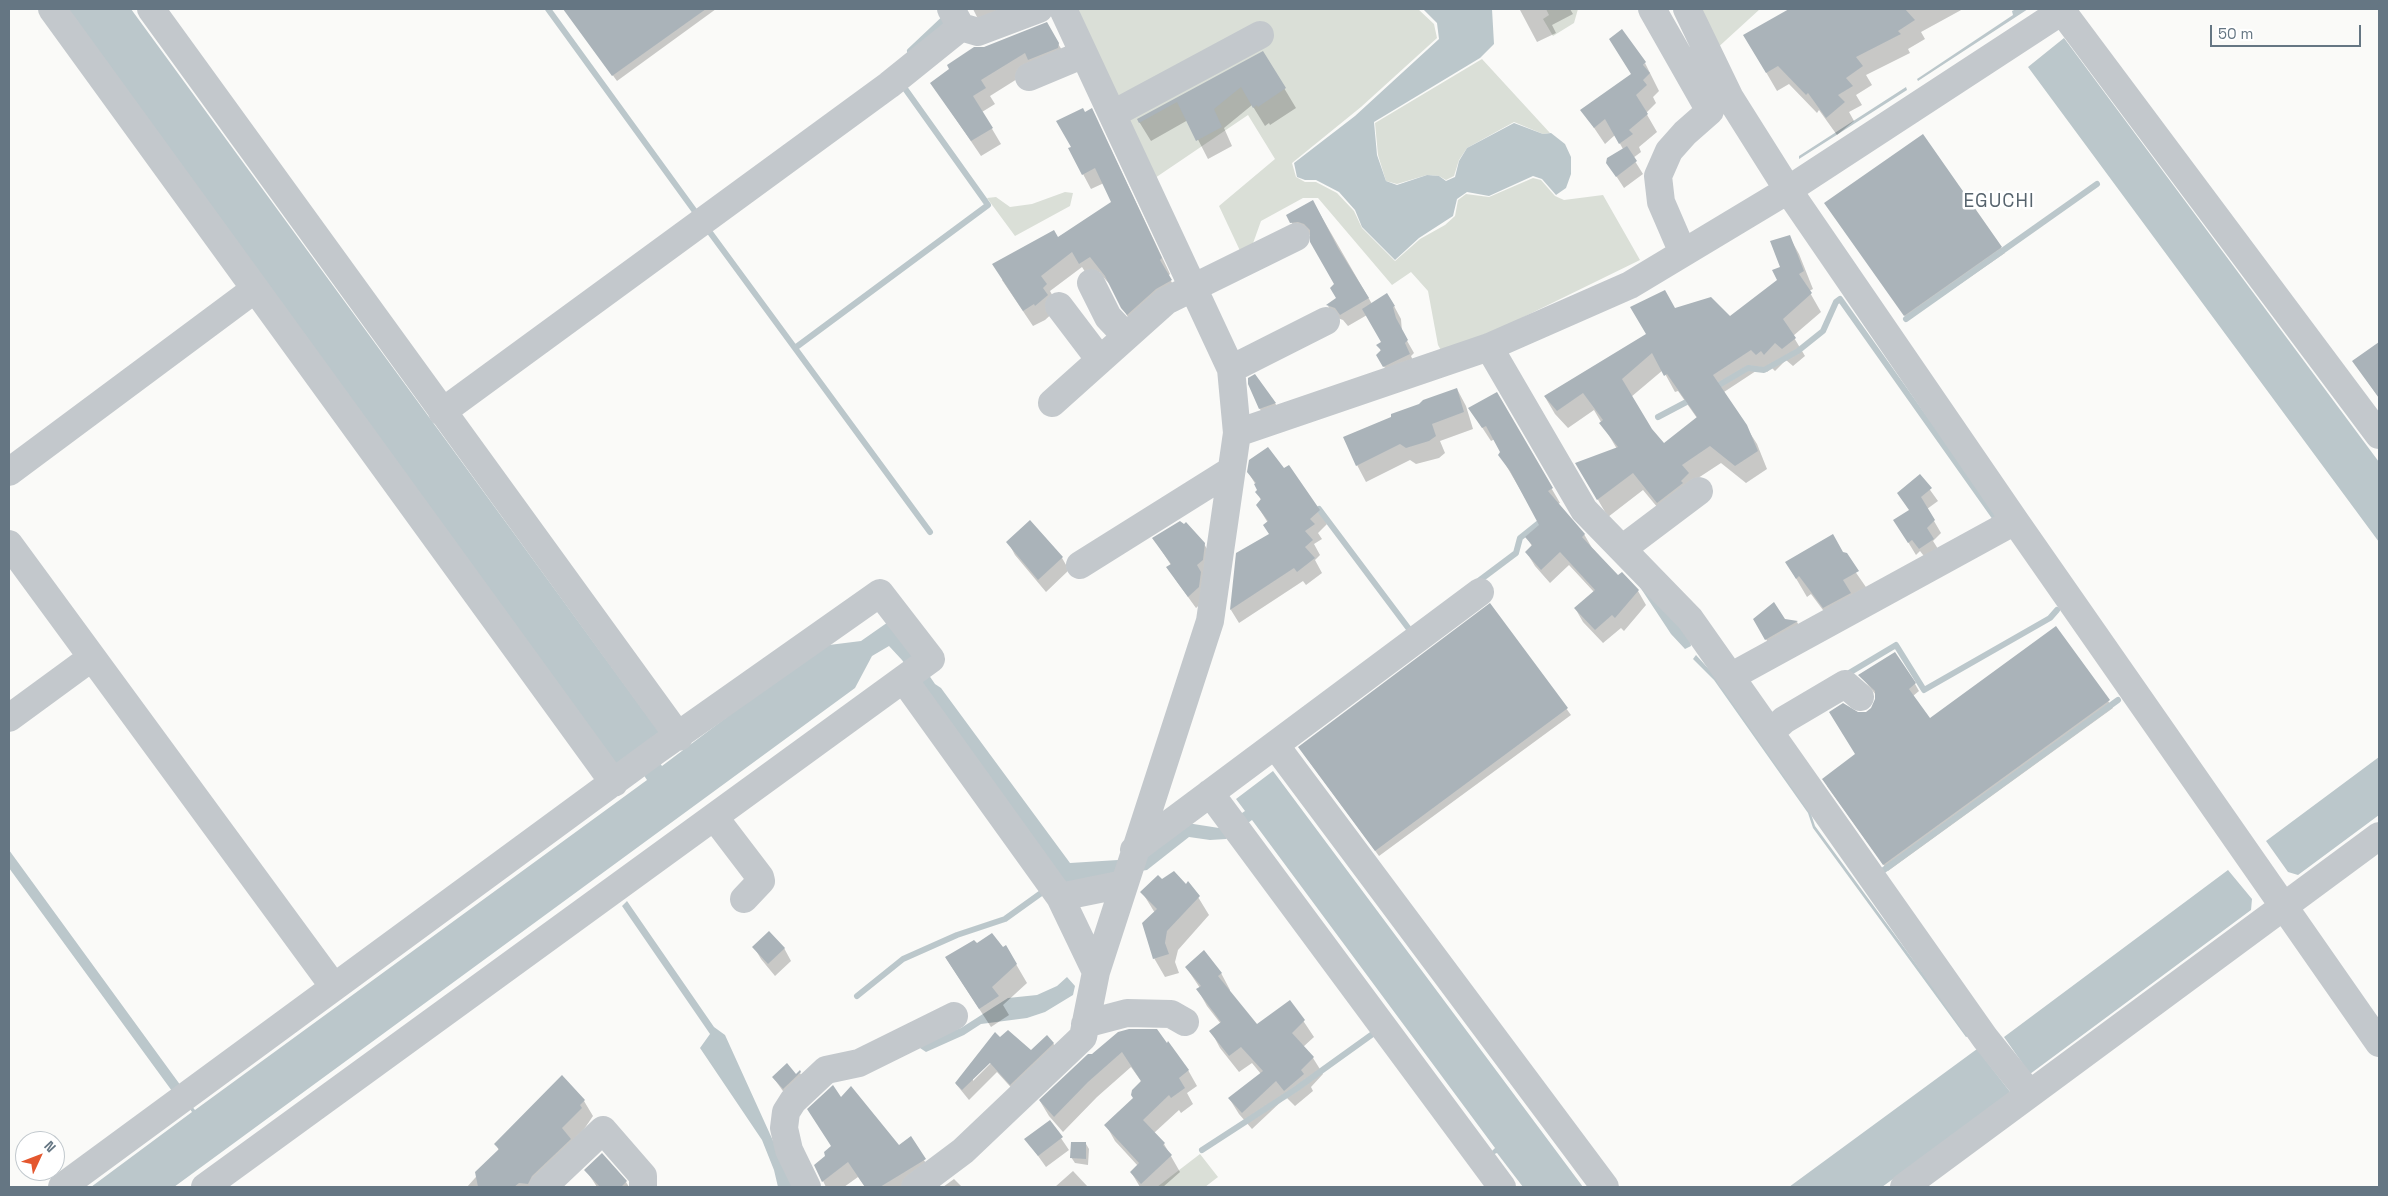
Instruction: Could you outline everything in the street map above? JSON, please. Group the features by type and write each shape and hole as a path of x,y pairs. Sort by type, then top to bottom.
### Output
{"street":[{"path":"52,9 255,289 622,777"},
{"path":"152,9 442,412 668,743"},
{"path":"442,412 889,85 956,18 978,32 1039,9"},
{"path":"915,1187 963,1150 1082,1037 1096,972 1134,850 1210,621 1237,433 1231,369 1063,9"},
{"path":"1652,9 1710,111 1685,133 1669,152 1658,176 1661,202 1683,253"},
{"path":"1688,9 1730,98 1788,190 2015,521 2379,1043"},
{"path":"1237,433 1489,347 1630,285 1788,190 2063,10 2379,435"},
{"path":"1113,114 1260,35"},
{"path":"1029,78 1084,54"},
{"path":"1052,403 1166,301 1193,286 1296,237"},
{"path":"1091,283 1108,317 1126,336"},
{"path":"9,472 255,289"},
{"path":"1059,306 1100,360"},
{"path":"1231,369 1326,321"},
{"path":"1489,347 1584,510 1690,619 1985,1038 2027,1090"},
{"path":"1080,565 1230,472"},
{"path":"1622,549 1699,491"},
{"path":"1730,677 2015,521"},
{"path":"9,544 334,987"},
{"path":"1134,850 1480,592"},
{"path":"62,1187 668,743 880,593 931,659 715,818 205,1187"},
{"path":"9,718 91,658"},
{"path":"904,680 1060,896 1096,972"},
{"path":"1770,733 1784,720 1845,684 1860,697"},
{"path":"1275,745 1605,1187"},
{"path":"1210,793 1502,1187"},
{"path":"715,818 760,877 761,881 744,899"},
{"path":"1904,1187 2027,1090 2379,836"},
{"path":"1060,896 1124,884"},
{"path":"1085,1024 1127,1013 1171,1014 1185,1022"},
{"path":"807,1187 789,1150 784,1128 786,1112 793,1101 826,1070 859,1063 954,1016"},
{"path":"543,1187 603,1130 643,1176 643,1187"}],"shaded area":[{"path":"62,9 131,9 659,732 645,743 662,766 821,646 861,641 891,620 935,684 941,688 1070,863 1118,860 1187,823 1219,828 1245,811 1236,799 1273,771 1583,1187 1523,1187 1497,1153 1492,1155 1491,1152 1495,1148 1252,820 1226,839 1210,840 1189,837 1147,870 1062,884 902,660 889,646 872,656 855,688 174,1187 91,1187 192,1112 187,1105 189,1103 195,1110 647,780 633,759 614,766"},
{"path":"1079,9 1418,9 1434,24 1437,38 1361,107 1292,163 1296,177 1305,182 1316,182 1337,193 1354,211 1362,228 1395,261 1420,239 1445,225 1455,216 1458,200 1466,194 1489,197 1533,178 1541,180 1555,196 1564,200 1603,195 1640,260 1499,329 1442,352 1438,345 1428,291 1411,272 1392,285 1318,198 1303,198 1261,221 1251,249 1242,255 1219,206 1275,159 1248,115 1155,178 1080,30"},
{"path":"1423,9 1492,9 1494,44 1480,58 1374,122 1377,155 1386,181 1397,185 1427,175 1439,176 1446,181 1455,177 1459,161 1467,148 1514,123 1543,134 1551,133 1565,144 1571,157 1571,174 1566,188 1556,195 1542,179 1533,176 1489,196 1467,192 1457,199 1453,216 1419,238 1395,260 1362,227 1355,210 1339,192 1316,180 1305,180 1297,177 1294,163 1355,116 1439,39 1437,23"},
{"path":"1546,9 1578,9 1574,23 1553,36 1543,19 1549,15"},
{"path":"1700,9 1760,9 1714,51"},
{"path":"2028,9 1918,81 1917,79 2013,15 2012,11"},
{"path":"2064,38 2379,462 2379,542 2028,67"},
{"path":"1482,59 1550,133 1543,134 1514,122 1467,148 1459,160 1454,176 1446,180 1439,176 1427,175 1397,184 1386,181 1378,155 1375,123"},
{"path":"1906,87 1907,90 1799,159 1799,156"},
{"path":"1065,192 1073,193 1070,206 1015,236 987,198 996,197 1010,207 1032,204"},
{"path":"1638,584 1690,638 1691,646 1685,649 1671,634"},
{"path":"1696,655 1715,676 1810,811 1815,826 1969,1036 1966,1037 1813,828 1808,813 1714,680 1693,659"},
{"path":"2379,757 2379,815 2298,875 2288,872 2266,841"},
{"path":"9,850 181,1086 172,1091 9,868"},
{"path":"2228,870 2252,899 2251,910 2030,1074 2004,1037"},
{"path":"627,901 714,1027 725,1035 794,1187 778,1187 774,1170 762,1140 700,1048 710,1034 622,906"},
{"path":"1067,977 1075,986 1073,995 1045,1012 1027,1018 981,1024 964,1035 926,1052 920,1048 926,1040 961,1028 1008,998 1037,995 1057,986"},
{"path":"1977,1049 2011,1093 1882,1187 1789,1187"},
{"path":"1200,1154 1218,1177 1205,1187 1157,1187"}],"building":[{"path":"563,9 706,9 612,76"},
{"path":"1789,9 1905,9 1915,20 1898,31 1901,34 1856,57 1863,66 1846,78 1853,86 1838,95 1845,102 1826,118 1808,93 1806,95 1778,66 1766,73 1743,35"},
{"path":"1047,22 1059,43 1058,48 1028,60 1025,53 981,80 986,88 973,96 993,128 971,141 930,83 949,69 947,65 974,47 984,47"},
{"path":"1622,29 1646,62 1643,65 1650,73 1643,80 1647,85 1636,95 1648,114 1629,130 1633,134 1619,144 1605,119 1594,128 1580,110 1631,74 1609,39"},
{"path":"1263,51 1286,88 1258,107 1257,105 1253,108 1241,87 1214,109 1222,127 1196,141 1177,102 1139,123 1137,119"},
{"path":"1083,108 1085,112 1092,108 1162,258 1160,260 1172,280 1156,289 1127,315 1121,308 1105,276 1090,257 1079,264 1072,252 1041,276 1047,284 1043,288 1048,295 1035,306 1034,304 1023,311 992,264 1054,230 1058,237 1111,202 1095,168 1082,175 1068,148 1071,147 1056,121"},
{"path":"1923,134 2002,247 1904,316 1824,203"},
{"path":"1627,146 1637,161 1616,177 1606,163 1607,158"},
{"path":"1313,200 1338,248 1369,298 1340,315 1335,308 1326,305 1336,298 1330,288 1334,284 1310,242 1310,230 1304,224 1298,222 1290,223 1286,215"},
{"path":"1790,235 1804,271 1799,274 1812,293 1783,319 1796,338 1782,349 1775,343 1764,355 1761,351 1756,355 1751,350 1713,375 1747,425 1758,451 1735,466 1710,446 1682,465 1689,473 1681,481 1683,483 1657,503 1633,473 1597,500 1575,463 1618,447 1599,423 1603,420 1583,393 1557,411 1544,396 1646,334 1630,307 1665,290 1675,308 1711,297 1730,316 1777,280 1772,270 1780,267 1770,241","holes":["1652,353 1664,376 1667,374 1697,417 1664,443 1652,429 1622,379"]},
{"path":"1387,293 1395,306 1393,307 1396,318 1408,340 1405,343 1410,354 1383,367 1376,355 1381,350 1376,345 1381,342 1362,309"},
{"path":"2379,342 2379,398 2352,361"},
{"path":"1255,374 1276,403 1259,409 1248,384 1248,378"},
{"path":"1457,388 1464,412 1432,424 1436,436 1429,441 1406,448 1400,444 1356,466 1343,437 1391,417 1391,414 1419,404 1423,400"},
{"path":"1497,392 1553,488 1548,491 1585,534 1582,537 1618,575 1622,572 1639,590 1615,618 1612,615 1595,630 1574,608 1595,590 1560,552 1541,570 1525,552 1532,545 1525,537 1539,525 1510,471 1498,455 1500,452 1486,426 1482,428 1468,408"},
{"path":"1268,447 1284,468 1289,465 1320,510 1310,519 1315,524 1305,531 1313,540 1305,547 1315,558 1297,572 1294,568 1230,610 1236,553 1269,534 1263,525 1268,521 1256,505 1261,499 1255,492 1257,490 1254,484 1256,483 1247,472 1249,460"},
{"path":"1920,474 1932,488 1921,497 1935,520 1927,528 1934,539 1919,549 1912,540 1908,543 1893,520 1909,510 1897,493"},
{"path":"1030,520 1063,557 1038,580 1006,542"},
{"path":"1180,521 1184,524 1186,522 1205,543 1203,560 1197,565 1201,572 1199,587 1188,597 1166,567 1171,564 1152,538"},
{"path":"1833,534 1843,552 1847,553 1859,571 1843,580 1851,593 1823,608 1799,576 1796,579 1785,562"},
{"path":"1774,602 1785,619 1798,621 1765,640 1753,619"},
{"path":"1490,603 1568,708 1375,851 1298,747"},
{"path":"2056,626 2110,700 1883,865 1822,779 1855,754 1829,712 1843,703 1858,712 1866,712 1871,708 1875,699 1875,691 1858,675 1895,652 1916,683 1909,689 1930,718"},
{"path":"1174,871 1186,884 1188,881 1200,896 1167,931 1165,943 1169,954 1153,959 1142,923 1157,909 1140,892 1158,875 1162,879"},
{"path":"769,931 785,948 768,964 752,947"},
{"path":"992,933 1003,947 1006,945 1017,964 992,987 999,996 979,1009 945,957 974,940 977,943"},
{"path":"1204,950 1222,973 1218,976 1257,1024 1290,1000 1305,1020 1292,1033 1314,1057 1301,1070 1304,1074 1284,1091 1276,1081 1242,1113 1228,1098 1263,1071 1241,1047 1229,1056 1209,1031 1221,1022 1196,989 1201,986 1185,967"},
{"path":"1129,1029 1157,1029 1189,1070 1179,1078 1185,1088 1171,1098 1169,1095 1143,1120 1165,1143 1163,1145 1172,1155 1141,1184 1130,1172 1139,1163 1104,1125 1133,1098 1131,1095 1132,1090 1141,1081 1122,1052 1088,1082 1054,1117 1039,1100 1088,1054 1092,1054 1118,1032"},
{"path":"1008,1030 1031,1050 1047,1035 1054,1043 1010,1085 990,1063 962,1090 955,1083 995,1032 1000,1037"},
{"path":"787,1063 796,1074 800,1070 801,1072 783,1089 772,1077"},
{"path":"562,1075 585,1100 580,1105 582,1108 562,1128 571,1139 532,1176 528,1184 519,1183 514,1187 478,1187 475,1172 499,1149 494,1144"},
{"path":"833,1085 841,1097 851,1086 899,1145 911,1136 926,1159 880,1187 865,1187 848,1162 822,1182 814,1165 825,1156 824,1152 831,1146 807,1109"},
{"path":"1050,1120 1063,1137 1038,1156 1024,1139"},
{"path":"1071,1142 1086,1142 1086,1159 1070,1158"},
{"path":"602,1153 627,1181 621,1187 600,1187 584,1170"}],"waterway":[{"path":"548,9 699,217"},
{"path":"910,51 945,18 943,14"},
{"path":"795,348 988,205 901,83"},
{"path":"1906,319 2097,184"},
{"path":"706,227 930,532"},
{"path":"1714,388 1748,368 1764,370 1798,351 1823,331 1836,302 1840,299 1996,519"},
{"path":"1658,417 1694,398"},
{"path":"1319,509 1412,633"},
{"path":"1476,583 1516,553 1520,538 1545,518"},
{"path":"1844,676 1896,645 1924,690 2050,618 2057,610"},
{"path":"1881,872 2118,700"},
{"path":"857,996 903,959 957,935 1005,919 1044,891"},
{"path":"1202,1150 1296,1089 1374,1033"}],"district":[{"name":"EGUCHI","path":"1999,202"}]}
